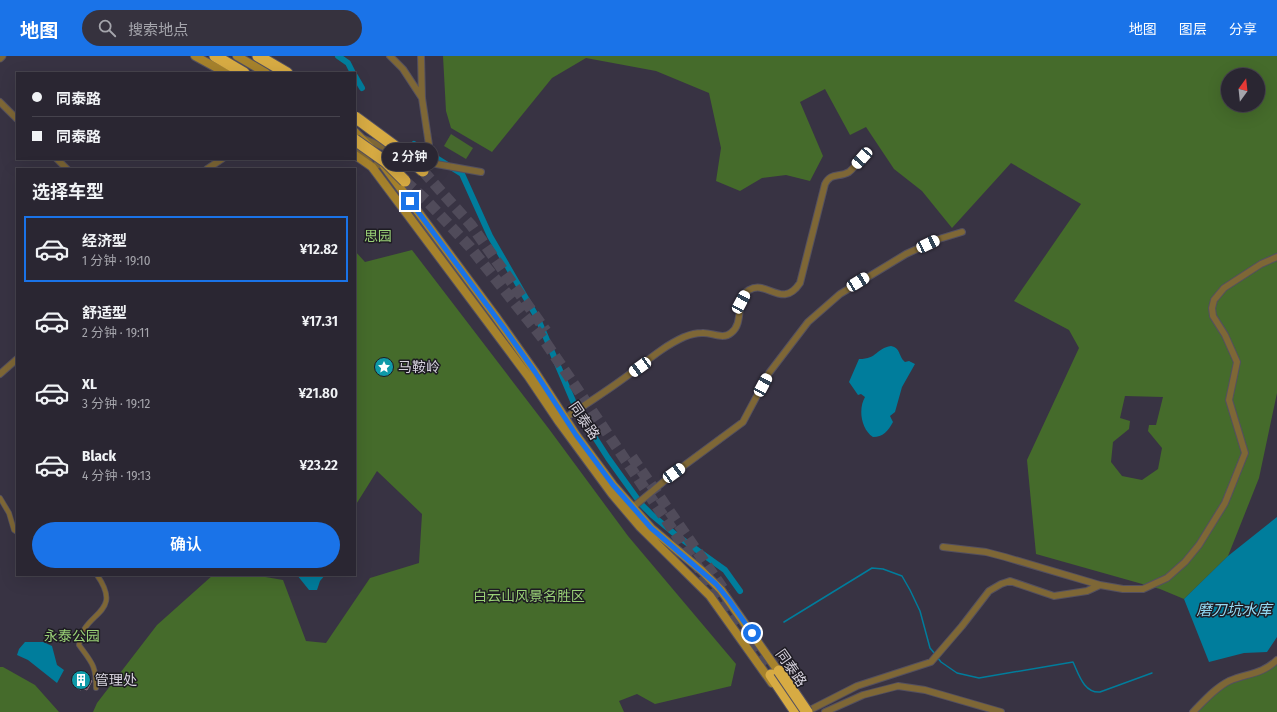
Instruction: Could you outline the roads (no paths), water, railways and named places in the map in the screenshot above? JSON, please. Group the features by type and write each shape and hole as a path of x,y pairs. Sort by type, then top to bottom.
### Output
{"highway":[{"path":"215,56 242,72"},
{"path":"258,56 285,72"},
{"path":"356,117 424,166"},
{"path":"359,139 386,162 405,181"},
{"path":"796,712 775,673 806,712"}],"main road":[{"path":"195,56 224,72"},
{"path":"237,56 264,72"},
{"path":"356,151 360,147 359,139"},
{"name":"同泰路","path":"359,139 382,163 509,335 565,418 632,508 651,528 706,575 723,593 806,712"},
{"name":"同泰路","path":"356,156 372,167 528,376 562,427 612,494 640,527 710,596 791,712"}],"street":[{"path":"390,56 403,69 422,98"},
{"path":"421,56 422,98 429,153 424,166"},
{"path":"0,102 16,118"},
{"path":"359,139 424,166 440,164 481,172"},
{"path":"356,145 372,167 382,163"},
{"path":"565,418 608,390 660,350 685,337 703,332 719,336 730,334 737,327 741,302 746,292 751,289 756,287 788,295 796,290 800,283 825,184 832,176 848,172 862,158"},
{"path":"58,160 66,168"},
{"path":"208,168 220,160"},
{"path":"632,508 674,473 743,422 769,373 808,322 840,294 906,254 939,239 962,232"},
{"path":"943,547 986,552 1100,585 1123,589 1143,589 1167,578 1185,562 1199,545 1225,503 1246,453 1229,400 1237,362 1225,335 1216,324 1213,316 1212,308 1214,300 1224,288 1261,264 1277,257"},
{"path":"0,374 16,360"},
{"path":"0,498 9,513 14,530 16,531"},
{"path":"96,688 96,672 92,662 78,645 80,636 87,624 97,616 106,604 107,593 98,576"},
{"path":"806,712 857,686 931,662 962,626 989,591 1001,584 1010,581 1054,596 1087,591 1100,585"},
{"path":"1193,712 1214,692 1229,681 1258,673 1277,660"},
{"path":"825,712 863,695 898,686 926,690 1001,712"}],"water":[{"path":"891,346 898,350 905,362 909,361 915,364 902,387 895,412 890,416 893,422 885,433 880,436 873,437 863,424 861,413 865,397 861,394 858,395 849,382 859,359 870,357 882,349"},
{"name":"磨刀坑水库","path":"1277,517 1277,637 1267,652 1244,653 1209,662 1184,599 1228,556"},
{"path":"298,576 324,576 320,581 317,590 309,590"},
{"path":"25,642 43,642 52,646 57,665 64,670 57,683 28,660 17,655 19,649"}],"waterway":[{"path":"338,56 348,63 352,72"},
{"path":"356,78 362,88"},
{"path":"414,144 462,174 490,236 538,319 576,408 608,458 641,504 676,535 725,570 740,591"},
{"path":"784,622 872,568 883,569 902,576 920,611 930,648 935,654"},
{"path":"937,657 941,662 957,673 979,678 1073,662 1083,682 1090,690 1094,692 1100,692 1152,673"}],"tunnel":[{"path":"423,171 471,225 546,331"},
{"path":"405,181 427,201 470,247 544,340 767,669"},
{"path":"632,457 726,593"}],"place":[{"name":"马鞍岭","path":"384,367"},
{"name":"管理处","path":"81,680"}],"park label":[{"name":"思园","path":"378,236"},
{"name":"白云山风景名胜区","path":"529,596"},
{"name":"永泰公园","path":"72,636"}]}
